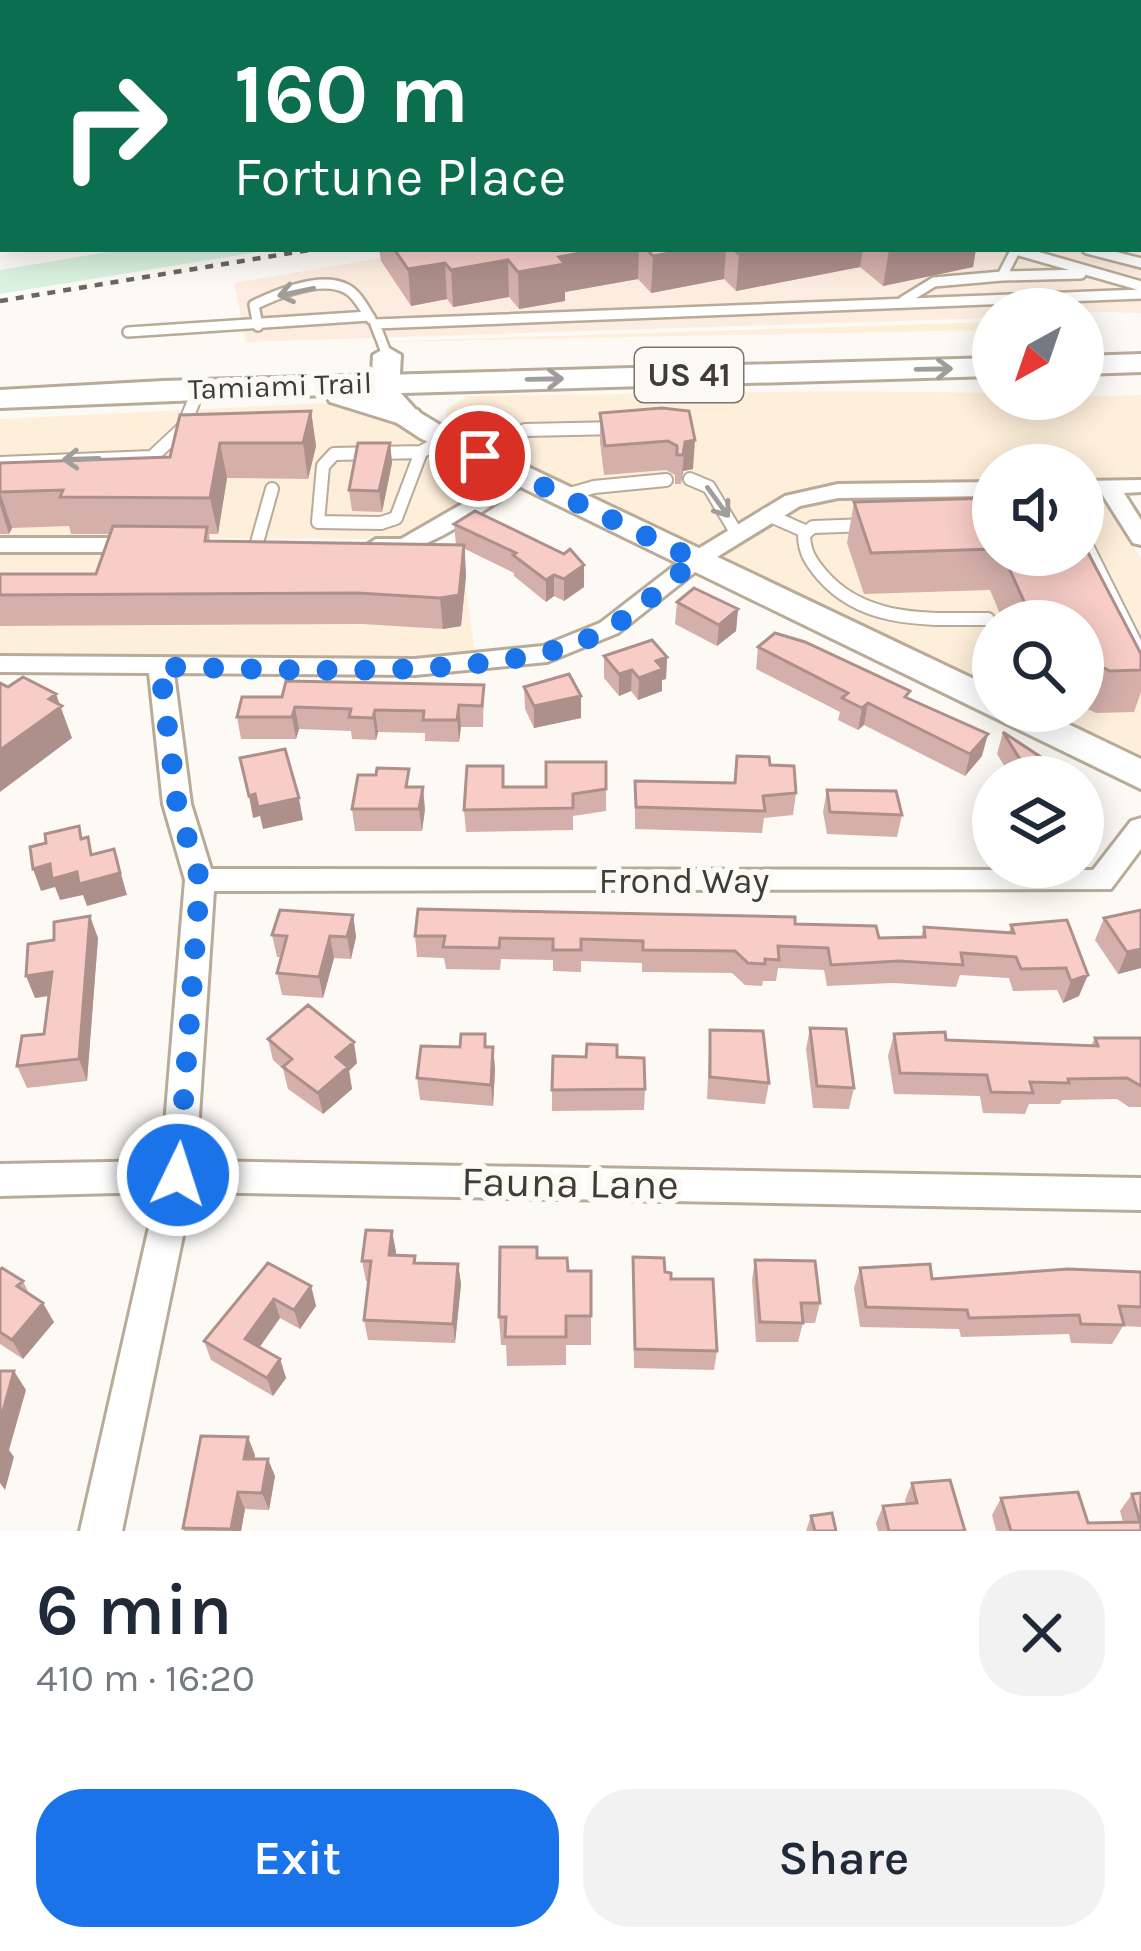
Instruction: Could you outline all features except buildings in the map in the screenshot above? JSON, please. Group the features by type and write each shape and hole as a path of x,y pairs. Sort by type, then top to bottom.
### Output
{"main road":[{"path":"1104,337 1141,336"},
{"name":"Tamiami Trail","path":"0,371 379,344 972,340"},
{"name":"Tamiami Trail","path":"0,399 293,386 379,344 499,380 972,368"},
{"path":"1104,364 1141,363"},
{"path":"293,386 349,396 426,435 437,408 467,390 499,380"}],"street":[{"path":"379,344 392,403 426,435 480,456 972,694"},
{"path":"316,534 406,546 520,476"},
{"path":"1104,487 1141,486"},
{"path":"1109,487 1141,538"},
{"path":"0,664 415,668 548,654 609,628 696,560 793,501 838,491 972,489"},
{"path":"0,545 163,545"},
{"path":"101,1531 178,1175 200,880 177,804 160,667"},
{"path":"1052,732 1141,775"},
{"name":"Frond Way","path":"200,880 1101,881 1141,828"},
{"name":"Fauna Lane","path":"0,1180 178,1175 1141,1194"}],"lane":[{"path":"1002,276 1014,252"},
{"path":"1022,252 1141,290"},
{"path":"1099,252 1141,263"},
{"path":"903,301 915,286 928,283 1100,274"},
{"path":"258,326 254,305 265,298 339,285 355,297 379,344"},
{"path":"128,332 258,326 379,344 903,301 1141,290"},
{"path":"0,463 152,457 183,428 199,388"},
{"path":"480,456 525,430 633,428"},
{"path":"426,435 397,518 316,534 323,466 334,454 426,435"},
{"path":"134,484 154,468 152,457"},
{"path":"690,479 709,487 736,534"},
{"path":"563,496 594,487 666,480"},
{"path":"255,546 272,488"},
{"path":"766,514 807,532"},
{"path":"880,525 813,527 803,550 828,586 857,605 901,620 972,619"},
{"path":"1102,576 1141,654"}],"shaded area":[{"path":"415,252 1141,252 1141,313 1104,312 1104,288 972,288 972,319 246,342 234,283"},
{"path":"972,323 972,330 335,343"},
{"path":"972,393 972,420 1104,420 1104,396 1141,395 1141,479 1104,480 1104,444 972,444 972,482 834,485 785,496 695,550 443,429 447,409 468,396"},
{"path":"345,402 399,422 420,439 504,477 402,539 0,537 0,419"},
{"path":"972,496 972,576 1104,576 1104,499 1141,558 1141,763 1075,732 1104,732 1104,600 972,600 972,683 714,559 799,507 841,498"},
{"path":"0,552 403,553 465,582 475,653 417,658 0,655"}],"green space":[{"path":"108,252 258,252 0,294 0,270"}],"railway":[{"path":"0,301 297,252"}],"route":[{"path":"178,1175 200,880 177,804 160,667 415,668 548,654 609,628 696,560 480,456"}]}
